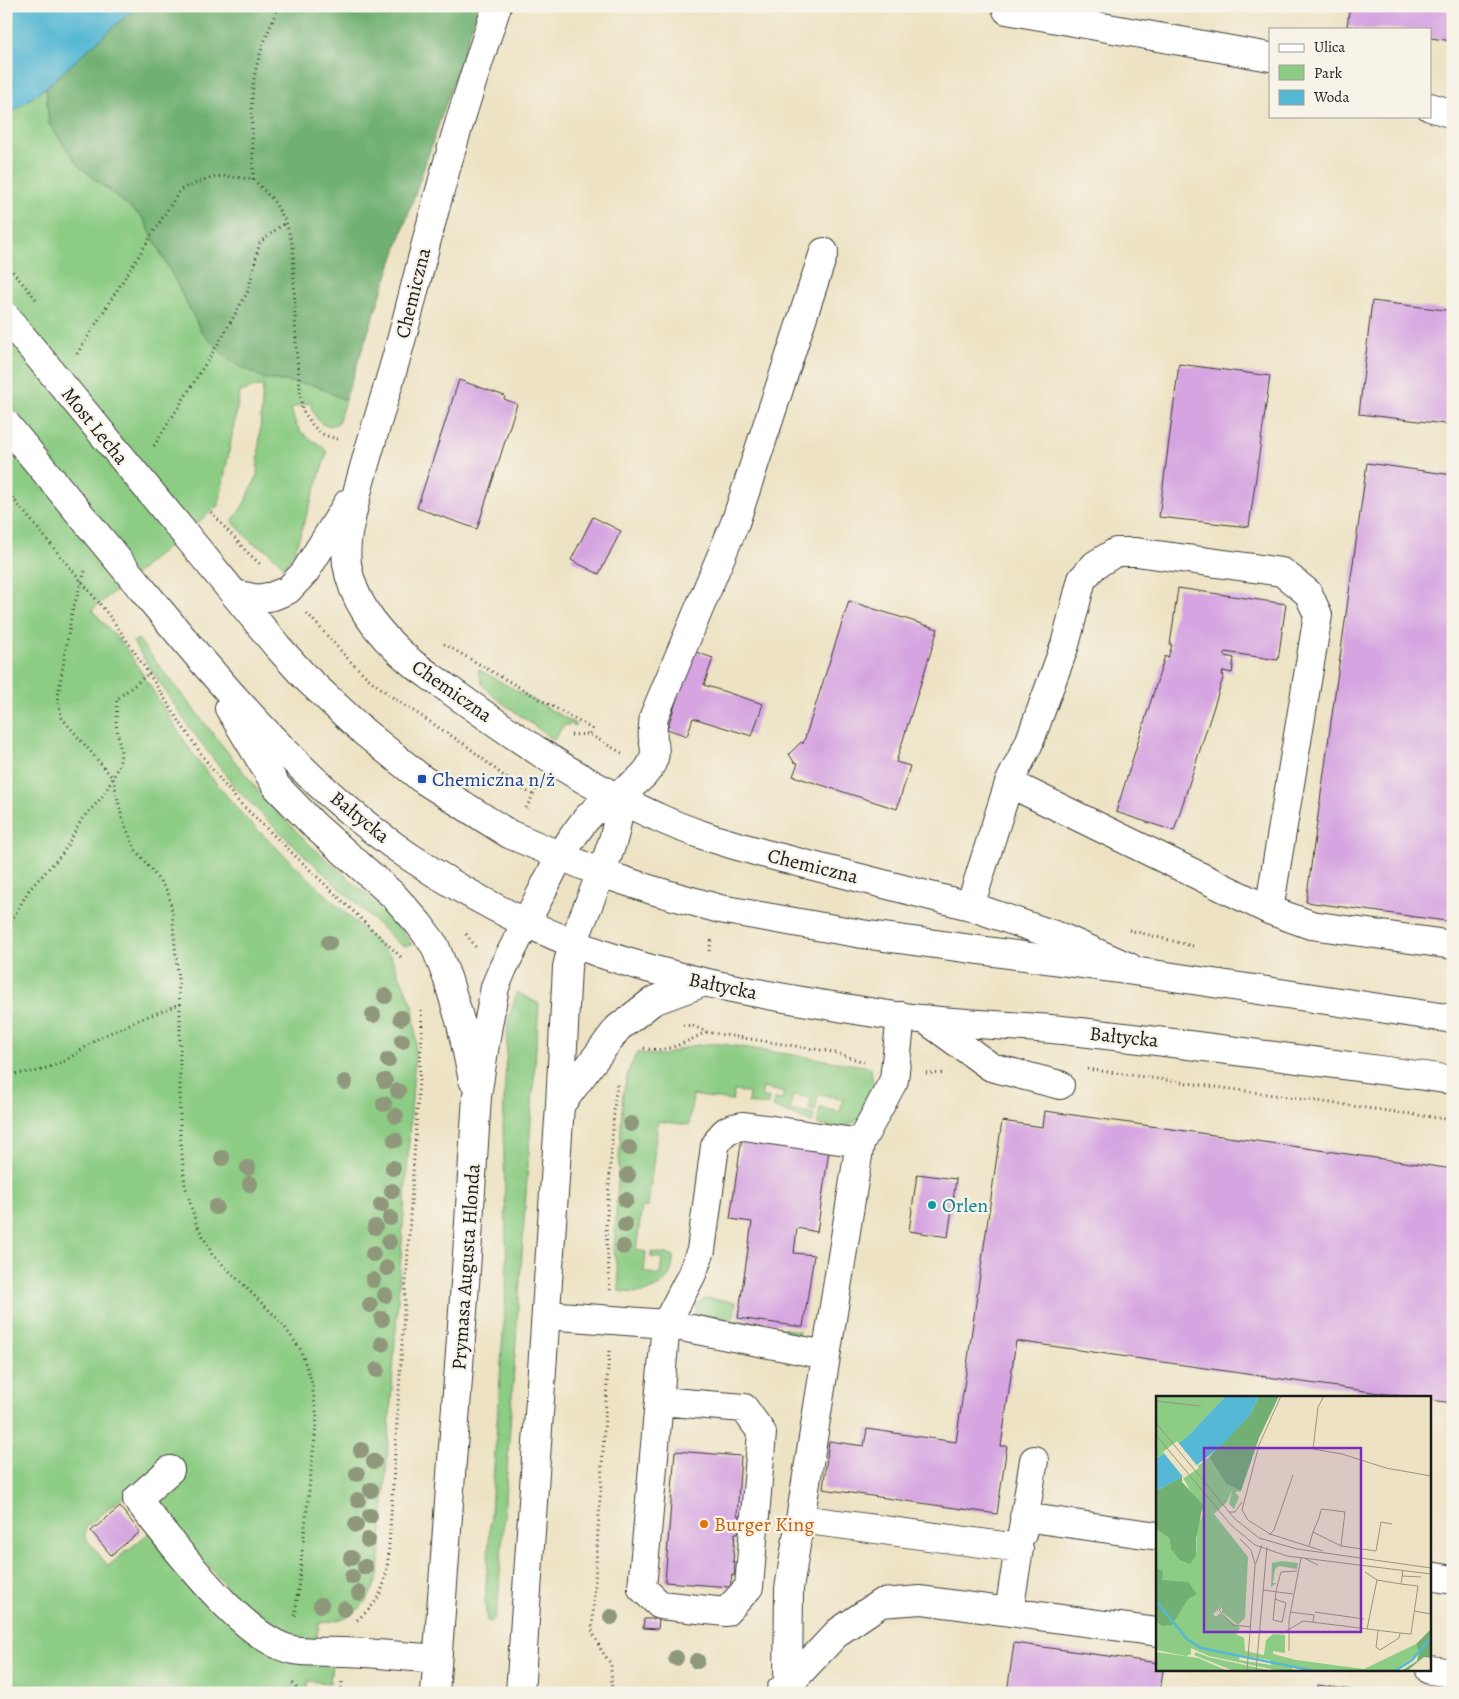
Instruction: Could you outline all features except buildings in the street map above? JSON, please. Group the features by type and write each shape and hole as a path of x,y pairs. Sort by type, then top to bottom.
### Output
{"main road":[{"name":"Chemiczna","path":"497,6 451,150 410,311 369,450 347,534 347,565 357,595 373,623 412,663 464,701 553,761 658,818 738,847 970,906 1063,938 1140,972"},
{"path":"1007,6 1007,10 1269,57"},
{"path":"1432,108 1453,114"},
{"name":"Prymasa Augusta Hlonda","path":"435,1693 465,1290 477,1096 496,987 503,968 560,856 589,817 643,775 653,761 655,749 654,716 735,523 824,252"},
{"name":"Most Lecha","path":"6,317 235,594"},
{"name":"Bałtycka","path":"6,424 194,651 270,736 310,776 366,825 405,854 448,882 573,944 607,956 702,982 773,996 914,1018 1187,1044 1453,1080"},
{"path":"235,594 257,599 273,596 288,590 305,572 360,485"},
{"path":"970,906 1009,783 1030,743 1062,654 1082,579 1095,565 1116,552 1136,552 1282,572 1308,593 1318,615 1269,910"},
{"path":"235,594 304,676 382,748 422,779 509,834 601,873 720,909 745,914 862,934 1140,972 1453,1019"},
{"path":"194,651 277,787 315,826 394,896 419,924 435,946 448,980 461,1024 477,1096"},
{"path":"1009,783 1269,910 1311,925 1453,945"},
{"path":"520,1693 560,1105 567,967 573,944 616,833 617,797"},
{"path":"560,1105 618,1028 653,1001 702,982"},
{"path":"785,1690 789,1589 860,1143 894,1080 914,1018 991,1067 1060,1085"},
{"path":"659,1402 744,1408 762,1433 750,1587 726,1612 660,1605 642,1588 666,1324 692,1274 701,1250 715,1146 720,1136 730,1128 744,1126 860,1143"},
{"path":"546,1315 666,1324 826,1355"},
{"path":"1009,1612 1034,1460"},
{"path":"170,1470 137,1499 198,1573 239,1617 270,1642 292,1649 322,1653 346,1652 437,1659"},
{"path":"1024,1517 1156,1536"},
{"path":"800,1519 1020,1548"},
{"path":"1432,1576 1453,1580"},
{"path":"785,1690 838,1632 881,1603 921,1600 1156,1632"},
{"path":"1432,1670 1453,1673"}],"path":[{"path":"252,179 254,78 265,40 278,6"},
{"path":"74,358 180,190 203,180 221,176 252,179 273,200 286,222 293,247 296,347 302,409 314,426 324,435 369,450"},
{"path":"6,490 100,604"},
{"path":"443,644 592,729 589,734"},
{"path":"6,930 29,890 62,854 82,819 103,796 113,778 120,762 121,752 116,723 117,699 148,674"},
{"path":"113,778 122,818 135,849 168,892 172,911 180,1004 180,1135 185,1185 196,1223 212,1254 282,1323 300,1349 311,1379 316,1417 290,1666 293,1684 300,1693"},
{"path":"341,1693 348,1627 368,1611 378,1597 384,1586 388,1561 422,1034 420,1002"},
{"path":"6,1075 39,1071 65,1061 99,1038 180,1004"},
{"path":"641,1044 645,1048 658,1050 670,1048 706,1032"},
{"path":"611,1664 612,1693"}],"green space":[{"path":"135,6 479,6 345,400 314,385 265,379 230,361 202,333 143,218 79,166 49,124 46,87"},
{"path":"46,87 49,124 79,166 143,218 202,333 265,379 314,385 345,400 338,423 327,426 316,417 310,403 291,408 300,431 321,445 327,453 295,550 284,567 267,550 252,543 232,521 243,506 257,476 263,385 240,392 219,505 92,610 126,648 196,759 246,819 390,955 413,1005 416,1040 379,1573 365,1603 351,1615 342,1619 319,1623 316,1642 266,1634 161,1510 161,1497 165,1485 164,1463 86,1527 85,1537 108,1566 154,1529 242,1631 332,1664 330,1683 308,1681 306,1693 6,1693 6,138 13,133 6,124 6,117"},
{"path":"138,639 264,798 311,846 369,896 398,925 412,945 399,944 236,789 189,727 133,642"},
{"path":"478,669 576,724 575,726 571,724 563,726 554,740 493,696 482,684"},
{"path":"517,992 539,1004 498,1602 495,1618 490,1622 487,1621 485,1601 507,1274 503,1122 508,1022"},
{"path":"722,1044 870,1067 873,1086 872,1098 867,1109 859,1119 842,1128 817,1125 820,1108 840,1112 843,1099 818,1094 815,1111 809,1110 811,1098 793,1095 790,1110 814,1115 812,1123 773,1107 774,1099 782,1100 784,1092 763,1088 761,1096 769,1098 767,1106 748,1103 749,1093 734,1091 732,1101 693,1095 689,1125 658,1121 648,1207 642,1207 636,1250 646,1252 644,1272 660,1275 662,1258 651,1257 651,1252 673,1255 672,1266 664,1282 649,1291 619,1291 614,1249 623,1093 630,1067 638,1052 664,1055 690,1046"},
{"path":"706,1298 736,1302 733,1321 799,1331 798,1337 696,1317 696,1306"}],"water":[{"path":"6,6 137,6 46,87 6,117"}],"place":[{"name":"Chemiczna n/ż","path":"422,779"},
{"name":"Orlen","path":"932,1205"},
{"name":"Burger King","path":"704,1524"}]}
